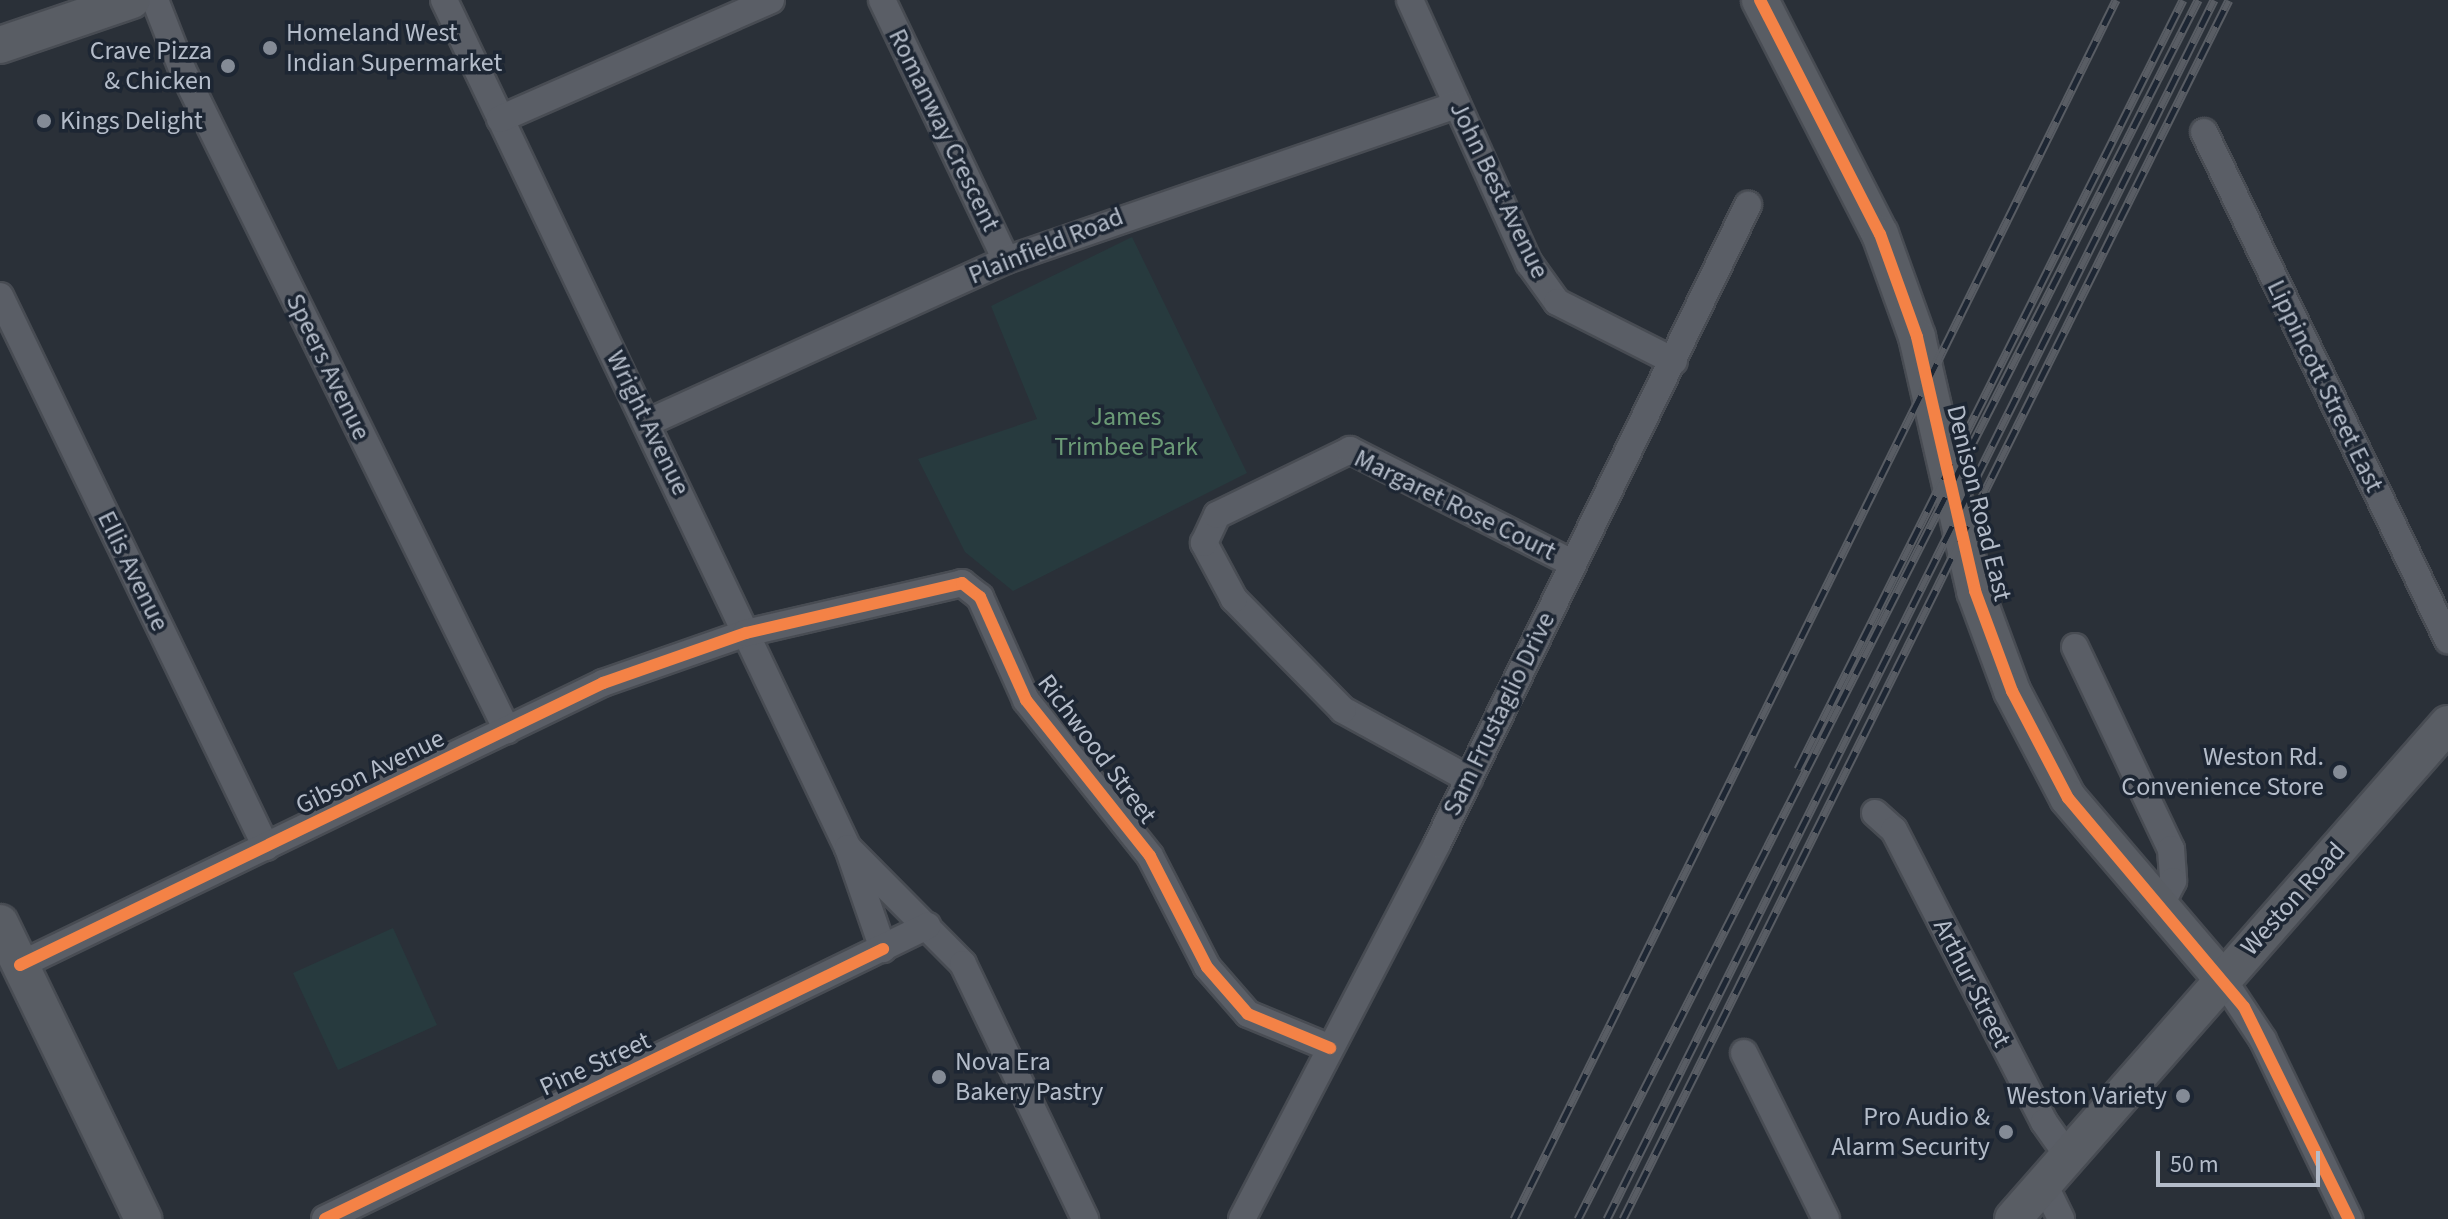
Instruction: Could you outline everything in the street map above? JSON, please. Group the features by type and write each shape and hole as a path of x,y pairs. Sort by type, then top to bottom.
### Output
{"main road":[{"path":"0,45 132,0"},
{"name":"Denison Road East","path":"1760,0 1880,234 1917,337 1975,591 2012,691 2068,798 2222,978"},
{"name":"Weston Road","path":"2013,1219 2448,724"},
{"path":"0,923 143,1219"}],"street":[{"name":"Speers Avenue","path":"155,0 182,69 507,730"},
{"name":"Wright Avenue","path":"444,0 649,422 848,848 883,949"},
{"path":"500,119 771,0"},
{"name":"Romanway Crescent","path":"882,0 1006,260"},
{"name":"John Best Avenue","path":"1410,0 1529,263 1557,302 1674,361"},
{"name":"Plainfield Road","path":"649,422 1006,260 1457,105"},
{"name":"Lippincott Street East","path":"2204,132 2448,640"},
{"name":"Sam Frustaglio Drive","path":"1242,1219 1469,779 1748,205"},
{"name":"Ellis Avenue","path":"0,296 266,847"},
{"name":"Margaret Rose Court","path":"1469,779 1343,710 1234,599 1204,543 1217,515 1350,450 1572,563"},
{"name":"Richwood Street","path":"746,633 962,583 980,597 1026,700 1150,856 1207,967 1248,1014 1330,1048"},
{"name":"Gibson Avenue","path":"20,965 603,683 746,633"},
{"path":"2075,647 2171,849 2173,881 2160,907"},
{"name":"Arthur Street","path":"1875,813 1894,830 2044,1122 2068,1156"},
{"name":"Wright Avenue","path":"848,848 963,964 1085,1219"},
{"name":"Pine Street","path":"325,1219 927,926"},
{"path":"2222,978 2263,1040 2349,1219"},
{"path":"1744,1053 1826,1219"},
{"path":"2044,1184 2061,1219"}],"green space":[{"name":"James Trimbee Park","path":"1132,237 1247,473 1013,591 965,552 918,459 1037,419 991,306"},
{"path":"393,928 437,1025 338,1070 293,973"}],"railway":[{"path":"1514,1219 2116,0"},
{"path":"1798,769 2183,0"},
{"path":"1578,1219 2198,0"},
{"path":"1607,1219 2214,0"},
{"path":"1623,1219 2229,0"}],"cycle path":[{"path":"1760,0 1880,234 1917,337 1975,591 2012,691 2068,798 2244,1007 2349,1219"},
{"path":"20,965 603,683 746,633 962,583 980,597 1026,700 1150,856 1207,967 1248,1014 1330,1048"},
{"path":"325,1219 883,949"}],"place":[{"name":"Homeland West Indian Supermarket","path":"270,48"},
{"name":"Crave Pizza & Chicken","path":"228,66"},
{"name":"Kings Delight","path":"44,121"},
{"name":"Weston Rd. Convenience Store","path":"2340,772"},
{"name":"Nova Era Bakery Pastry","path":"939,1077"},
{"name":"Weston Variety","path":"2183,1096"},
{"name":"Pro Audio & Alarm Security","path":"2006,1132"}]}
